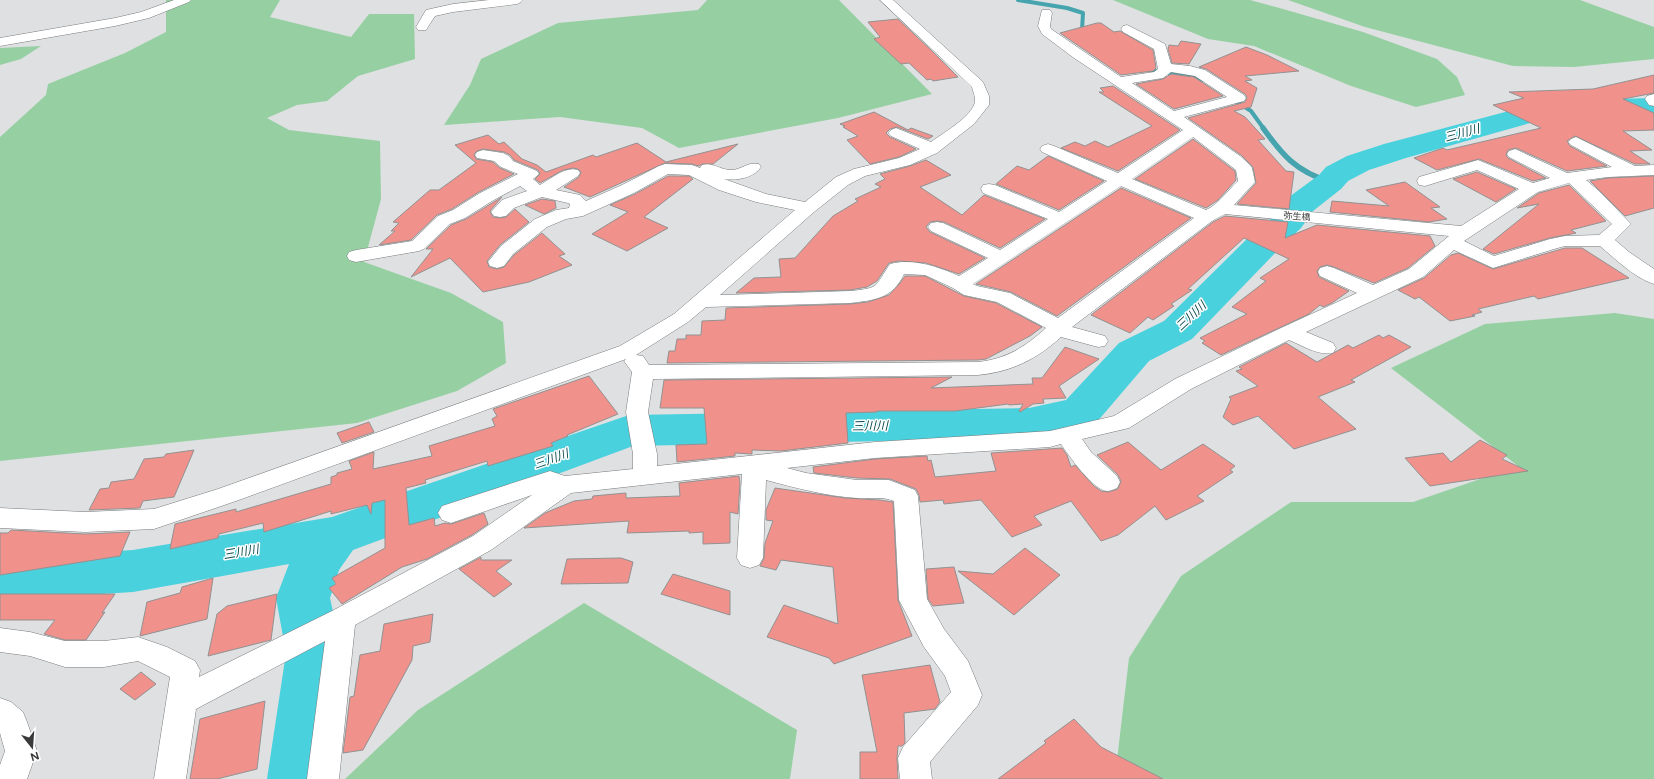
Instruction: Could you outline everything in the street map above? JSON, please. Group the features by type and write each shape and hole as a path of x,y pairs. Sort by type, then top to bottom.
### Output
{"street":[{"path":"0,42 115,22 145,14 185,0"},
{"path":"422,27 430,13 452,8 518,0"},
{"path":"0,518 85,522 154,519 227,495 626,351 681,318 808,208 842,181 860,172 904,162 933,149 969,120 982,105 982,96 978,84 896,4"},
{"path":"643,372 942,370 989,367 1012,362 1042,343 1058,328 1214,213 1246,182 1244,168 1234,159 1046,31 1044,26 1046,13"},
{"path":"1127,29 1160,47 1162,70"},
{"path":"1120,81 1162,70 1190,70 1200,73 1233,100 1171,116"},
{"path":"960,284 1193,130"},
{"path":"896,133 933,149"},
{"path":"1576,142 1633,172"},
{"name":"弥生橋","path":"1048,149 1121,179 1214,213 1270,214 1323,218 1458,237 1493,262 1550,244 1565,241 1604,240"},
{"path":"1515,154 1568,178 1593,195 1622,224 1604,240 1622,256 1654,278"},
{"path":"356,256 414,247 444,220 459,214 486,196 531,174 512,167 503,159 496,156 483,155"},
{"path":"497,262 507,250 541,223 562,214 578,212 628,189 665,169 671,164 681,162 713,169 721,173 733,174 749,171 753,167"},
{"path":"1425,181 1478,165 1532,188"},
{"path":"665,169 692,170 725,186 762,198 808,208"},
{"path":"182,701 336,622 482,543 565,485 645,465 745,467 875,450 1050,439 1121,422 1184,384 1288,332 1416,274 1458,237 1532,188 1568,178 1608,172 1654,170"},
{"path":"500,212 508,204 541,192 572,173"},
{"path":"522,179 541,192 574,199 579,203 578,212"},
{"path":"989,189 1060,218"},
{"path":"937,227 1001,257"},
{"path":"700,301 850,297 876,294 885,290 892,280 897,268 929,270 960,284 971,291 1002,297 1058,328 1098,341"},
{"path":"1327,272 1374,293"},
{"path":"1288,332 1326,348"},
{"path":"626,351 643,372 637,412 645,465"},
{"path":"1067,435 1083,458 1108,482"},
{"path":"745,467 750,558"},
{"path":"745,467 806,482 857,489 890,490 906,496 913,600 934,638 958,670 967,695 914,758 916,779"},
{"path":"451,513 550,480 565,485"},
{"path":"323,779 336,622"},
{"path":"0,640 30,644 70,654 104,654 138,649 157,656 185,670 182,701 170,779"},
{"path":"0,712 12,722 22,751 10,779"}],"green space":[{"path":"166,0 280,0 270,17 351,37 369,14 414,14 415,59 358,76 327,101 297,105 267,118 289,130 380,141 381,199 364,262 451,293 503,322 506,363 457,391 357,423 0,461 0,137 46,95 48,84 125,53 166,32"},
{"path":"707,0 839,0 932,94 838,118 679,148 642,128 560,117 444,125 470,85 481,59 558,23 698,10"},
{"path":"1113,0 1250,0 1276,7 1363,32 1437,59 1457,77 1465,95 1416,107 1351,86 1254,46 1208,39"},
{"path":"1288,0 1580,0 1654,27 1654,59 1574,67 1513,66 1365,27"},
{"path":"41,46 21,59 0,65 0,48"},
{"path":"1615,313 1654,319 1654,779 1122,779 1117,760 1129,658 1181,576 1291,502 1413,502 1518,466 1391,368 1485,324"},
{"path":"584,603 797,730 790,779 345,779 418,710"}],"building":[{"path":"898,19 958,77 933,81 931,79 927,80 909,63 901,64 874,39 880,37 868,22"},
{"path":"1101,23 1114,32 1120,31 1153,50 1156,68 1153,71 1121,75 1060,33"},
{"path":"1181,41 1201,44 1189,64 1172,63 1168,49 1169,45 1178,46"},
{"path":"1246,47 1267,55 1299,71 1245,76 1252,80 1245,81 1257,88 1251,107 1234,111 1245,117 1265,139 1258,140 1286,171 1294,172 1289,209 1237,204 1256,183 1253,167 1241,155 1188,118 1245,102 1247,97 1245,94 1206,69 1199,67"},
{"path":"1171,74 1194,77 1223,96 1174,109 1136,84 1163,79"},
{"path":"1654,75 1654,93 1623,99 1654,113 1654,130 1623,131 1652,150 1630,151 1650,164 1635,164 1575,136 1567,141 1570,146 1607,166 1567,171 1516,148 1508,150 1506,155 1508,158 1546,178 1533,181 1479,159 1437,170 1414,158 1443,148 1447,150 1541,128 1493,105 1524,98 1509,92 1593,89"},
{"path":"1113,86 1180,130 1118,171 1061,148 1075,142 1085,146 1095,141 1108,147 1152,126 1099,92 1104,92 1100,88"},
{"path":"874,112 908,130 911,128 933,136 928,139 897,127 890,129 886,133 890,137 916,149 899,157 870,164 847,140 858,136 840,124"},
{"path":"488,135 499,144 504,142 522,159 537,165 546,172 593,155 596,157 637,143 666,162 738,144 713,164 702,164 699,166 692,164 665,163 590,197 564,187 579,177 581,172 578,169 573,168 563,170 540,183 535,179 540,174 538,170 514,160 510,155 504,152 483,149 474,154 476,159 493,162 500,168 514,174 479,192 452,209 437,215 411,240 379,245 395,231 391,231 399,223 393,222 430,190 439,190 476,163 455,145"},
{"path":"1193,139 1235,171 1236,180 1218,200 1206,208 1135,179"},
{"path":"1048,156 1104,181 1059,210 996,184 1017,166 1029,170"},
{"path":"926,160 951,175 920,187 962,215 984,195 1045,219 1000,248 944,222 930,222 926,227 930,232 985,258 959,274 926,263 899,261 889,263 877,281 867,287 850,290 736,293 754,278 781,277 779,259 795,258 833,216 858,201 855,199 881,187 875,184 885,179 880,174"},
{"path":"1477,172 1516,189 1496,202 1453,179"},
{"path":"668,176 689,176 693,179 644,217 668,228 627,251 592,234 628,212 610,205 635,194"},
{"path":"1654,176 1654,208 1625,216 1590,181 1608,178"},
{"path":"1405,182 1440,207 1431,208 1447,219 1429,222 1330,212 1332,201 1389,206 1366,190"},
{"path":"1569,185 1606,221 1571,230 1576,233 1550,238 1494,254 1483,249 1539,204 1517,208 1539,193"},
{"path":"1121,188 1191,218 1057,316 1011,292 976,284"},
{"path":"502,197 490,211 493,217 506,217 515,209 529,222 500,245 487,261 489,267 497,269 504,267 514,255 542,233 565,254 559,256 572,265 529,282 483,292 450,258 411,277 433,249 426,249 451,225 466,219"},
{"path":"542,199 555,201 556,208 544,214 525,205"},
{"path":"1225,216 1288,222 1285,238 1317,225 1430,236 1435,246 1408,268 1374,283 1334,267 1327,265 1320,267 1317,271 1319,277 1349,291 1332,303 1323,307 1320,305 1309,314 1221,355 1202,343 1205,341 1200,338 1247,314 1232,307 1266,281 1260,278 1289,259 1244,238 1188,289 1192,290 1171,304 1174,306 1153,320 1148,317 1130,333 1091,315 1213,222"},
{"path":"1565,248 1582,248 1629,278 1538,299 1534,296 1478,309 1482,312 1472,315 1475,316 1450,321 1419,297 1415,299 1398,290 1424,278 1451,255 1458,253 1493,269"},
{"path":"905,276 925,276 964,296 996,303 1042,327 1030,336 986,359 978,360 667,363 669,351 675,351 677,339 686,339 686,335 701,335 702,321 725,320 726,308 850,304 868,302 889,295"},
{"path":"1379,335 1383,338 1389,335 1411,347 1351,380 1355,382 1318,397 1356,429 1294,449 1258,416 1233,425 1223,417 1231,399 1229,397 1258,386 1236,371 1242,369 1239,367 1286,343 1317,362 1348,345 1353,348"},
{"path":"1065,347 1099,359 1059,386 1066,398 1043,399 1044,403 1033,404 1020,412 1019,411 1023,404 1008,404 955,411 877,411 846,413 848,443 781,451 752,450 752,454 735,453 735,456 677,462 676,445 707,444 704,408 660,408 664,380 952,377 931,388 1033,384 1032,378 1042,378"},
{"path":"589,376 618,414 567,435 568,436 551,443 553,446 488,466 487,461 425,480 426,483 406,488 409,525 434,518 435,526 445,523 451,524 484,513 488,524 472,535 427,559 402,567 342,604 329,588 336,584 332,578 385,548 385,500 372,503 371,514 367,505 331,514 331,511 264,532 263,523 219,534 218,538 170,549 175,524 236,509 236,512 331,484 331,477 337,475 337,473 352,469 349,461 374,452 373,469 432,456 429,446 495,426 492,419 497,416 493,409"},
{"path":"369,422 374,432 342,443 337,433"},
{"path":"1480,440 1507,455 1502,459 1528,471 1430,486 1405,458 1443,453 1451,462"},
{"path":"1128,442 1161,470 1203,444 1235,466 1230,470 1233,472 1197,496 1204,501 1166,520 1155,506 1118,535 1101,541 1071,501 1034,516 1042,525 1012,537 981,500 944,504 943,500 920,502 916,489 890,479 857,478 814,473 813,467 875,459 927,456 928,461 931,460 935,477 996,471 991,453 1062,448 1067,455 1071,467 1075,465 1094,486 1101,491 1108,492 1118,489 1121,481 1118,475 1097,455"},
{"path":"194,450 174,497 143,501 140,508 89,510 100,489 109,488 111,482 134,479 144,459 164,457 166,454"},
{"path":"739,476 738,514 730,512 730,543 703,544 703,532 627,533 629,521 524,528 545,513 574,501 592,499 593,496 626,493 626,498 680,496 679,483"},
{"path":"775,488 845,498 893,502 898,600 912,636 834,664 829,658 767,637 784,605 838,624 833,567 781,560 776,570 760,566 764,558 765,543 773,521 766,520 766,510"},
{"path":"11,530 85,534 130,532 120,556 0,575 0,533 8,533"},
{"path":"1025,548 1060,575 1014,615 958,571 993,574"},
{"path":"481,557 481,560 512,560 496,571 512,584 494,597 459,569"},
{"path":"621,558 633,562 628,583 561,584 567,559"},
{"path":"954,567 964,603 933,606 928,599 926,569"},
{"path":"673,574 730,591 730,615 661,594"},
{"path":"213,578 207,619 140,636 147,602 180,593 182,587"},
{"path":"0,594 115,594 86,640 65,640 44,634 55,620 0,620"},
{"path":"277,594 271,640 208,656 217,614 227,606"},
{"path":"433,614 430,642 413,646 412,660 363,750 343,753 350,697 354,696 360,655 380,651 384,624"},
{"path":"930,665 940,702 935,709 904,713 905,743 902,746 898,746 898,779 860,779 860,752 877,752 862,675"},
{"path":"141,672 156,684 135,700 120,689"},
{"path":"265,701 257,769 217,779 190,779 200,719"},
{"path":"1074,719 1101,747 1163,779 998,779 1046,743 1044,741"}],"waterway":[{"path":"1018,0 1067,8 1083,13 1082,30 1086,32"},
{"path":"1146,69 1189,75 1203,80"},
{"path":"1231,98 1251,111 1264,129"},
{"name":"三川川","path":"335,536 629,431 1029,423 1080,412 1134,352 1178,330 1266,241 1289,221 1301,204 1330,182 1337,174 1358,163 1395,151 1528,115 1572,109 1654,107"},
{"path":"1263,128 1277,147 1291,161 1308,173 1330,182"},
{"name":"三川川","path":"0,576 38,577 133,571 335,536"},
{"path":"299,779 314,653 303,598 315,563 335,536"}]}
